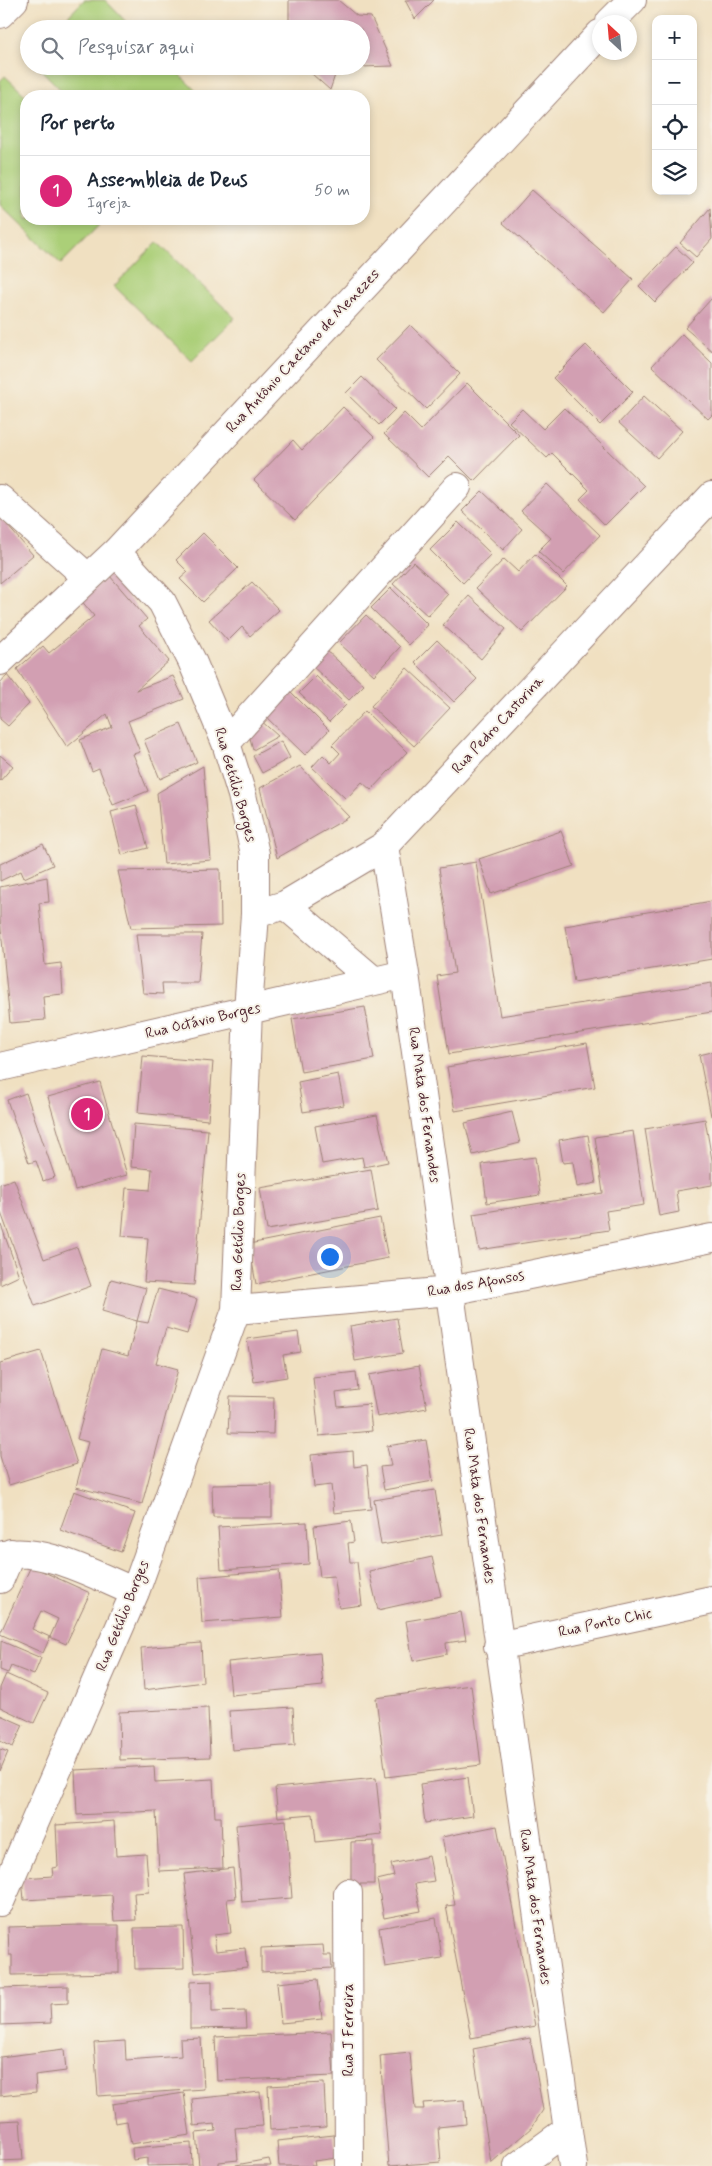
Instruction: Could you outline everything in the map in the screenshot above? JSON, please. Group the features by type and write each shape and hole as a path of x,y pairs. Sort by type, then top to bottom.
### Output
{"street":[{"path":"0,14 14,0"},
{"path":"617,15 632,0"},
{"name":"Rua Antônio Caetano de Menezes","path":"0,661 87,577 116,552 592,43"},
{"path":"226,743 457,487"},
{"name":"Rua Pedro Castorina","path":"255,914 285,905 384,846 712,496"},
{"path":"0,499 87,577"},
{"name":"Rua Getúlio Borges","path":"0,1902 135,1592 236,1310 248,1010 255,914 255,854 242,795 226,743 192,660 162,602 116,552"},
{"name":"Rua Mata dos Fernandes","path":"384,846 405,974 498,1646 573,2166"},
{"path":"285,905 374,981"},
{"name":"Rua Octávio Borges","path":"0,1067 405,974"},
{"name":"Rua dos Afonsos","path":"236,1310 450,1291 712,1238"},
{"path":"0,1579 6,1554 36,1554 135,1592"},
{"name":"Rua Ponto Chic","path":"498,1646 712,1600"},
{"name":"Rua J Ferreira","path":"348,1893 349,2166"},
{"path":"518,2166 567,2130"}],"green space":[{"path":"84,0 105,0 124,20 65,20"},
{"path":"46,75 180,75 195,90 61,90"},
{"path":"5,76 20,90 20,224 0,205 0,81"},
{"path":"21,225 99,225 61,264"},
{"path":"157,242 235,318 192,361 114,286"}],"building":[{"path":"289,0 338,0 357,16 371,17 393,66 370,67 370,20 289,20"},
{"path":"405,0 434,0 415,19"},
{"path":"313,75 335,75 330,90"},
{"path":"532,190 633,279 604,312 503,223"},
{"path":"710,208 712,239 696,257 680,243"},
{"path":"676,247 693,263 655,302 639,286"},
{"path":"712,298 712,351 685,328"},
{"path":"410,325 460,374 426,409 376,360"},
{"path":"682,334 712,363 712,415 708,419 652,366"},
{"path":"586,345 633,392 600,425 553,378"},
{"path":"362,377 395,409 379,425 346,393"},
{"path":"467,383 519,435 474,481 449,456 428,477 384,434 404,413 421,430"},
{"path":"644,396 682,431 657,458 619,423"},
{"path":"343,407 374,437 295,520 254,480 293,440 302,450"},
{"path":"564,408 644,486 605,525 580,499 589,490 552,453 547,458 509,422 522,409 543,429"},
{"path":"547,484 600,535 563,574 538,551 551,538 521,511"},
{"path":"482,491 522,529 503,550 462,511"},
{"path":"0,517 33,555 0,583"},
{"path":"458,522 491,554 463,583 430,550"},
{"path":"203,533 238,568 203,602 180,579 188,572 176,560"},
{"path":"535,554 567,586 522,632 476,588 504,559 518,572"},
{"path":"413,562 448,594 428,616 393,584"},
{"path":"109,575 147,619 139,626 169,661 136,690 173,676 184,699 128,721 140,752 133,754 148,791 113,805 99,768 92,771 80,740 112,727 107,714 67,747 17,669 43,646 49,653 94,616 80,599"},
{"path":"252,582 279,610 250,636 242,627 228,641 209,620"},
{"path":"391,588 428,625 409,645 371,608"},
{"path":"469,596 506,629 481,659 443,625"},
{"path":"366,615 400,647 374,675 339,643"},
{"path":"437,640 477,679 454,702 415,662"},
{"path":"326,650 364,685 349,700 312,666"},
{"path":"407,668 450,708 414,746 371,706"},
{"path":"7,675 29,704 8,726 0,719 0,683"},
{"path":"316,676 346,705 329,722 299,693"},
{"path":"287,688 329,730 305,755 262,713"},
{"path":"365,711 407,752 371,790 362,782 346,799 312,767 323,755 331,763 340,753 332,745"},
{"path":"259,719 278,736 253,750 248,730"},
{"path":"181,724 197,762 160,779 144,740"},
{"path":"281,741 290,758 262,773 253,756"},
{"path":"0,755 13,766 0,781"},
{"path":"203,766 211,860 164,864 157,793"},
{"path":"300,766 349,817 277,858 260,788"},
{"path":"136,805 148,848 122,855 111,812"},
{"path":"561,831 574,866 491,894 479,859"},
{"path":"43,844 53,865 24,878 21,871 0,881 0,864"},
{"path":"476,862 500,1016 712,983 712,1012 449,1054 437,976 455,973 439,868"},
{"path":"220,869 221,926 131,928 118,871"},
{"path":"47,877 49,902 39,903 45,965 61,963 63,994 43,996 45,1020 10,1023 0,919 0,887"},
{"path":"712,901 712,959 574,982 565,926"},
{"path":"136,934 202,934 198,983 162,983 163,994 143,993"},
{"path":"365,1007 374,1059 301,1072 292,1019"},
{"path":"587,1043 595,1087 455,1111 447,1067"},
{"path":"712,1052 712,1116 711,1116 699,1055"},
{"path":"143,1056 213,1062 208,1120 138,1113"},
{"path":"338,1074 344,1105 303,1112 298,1082"},
{"path":"100,1082 127,1175 75,1190 48,1097"},
{"path":"26,1093 55,1177 43,1181 36,1161 29,1163 7,1100"},
{"path":"512,1112 520,1143 473,1155 465,1123"},
{"path":"377,1115 388,1162 364,1167 362,1157 322,1164 315,1126"},
{"path":"705,1119 712,1160 712,1185 676,1191 679,1212 659,1216 645,1129"},
{"path":"134,1124 208,1130 194,1285 144,1282 148,1238 122,1236 126,1188 150,1190 152,1169 131,1167"},
{"path":"633,1131 644,1205 606,1211 609,1230 479,1250 473,1214 603,1193 595,1137"},
{"path":"588,1135 596,1183 577,1187 573,1162 563,1163 559,1140"},
{"path":"535,1157 540,1195 487,1203 482,1164"},
{"path":"371,1169 378,1211 267,1230 260,1188"},
{"path":"14,1179 44,1259 77,1247 91,1286 35,1306 0,1210 0,1184"},
{"path":"380,1218 388,1258 256,1284 249,1244"},
{"path":"0,1222 19,1276 0,1285"},
{"path":"111,1279 146,1288 137,1321 102,1311"},
{"path":"158,1289 197,1299 187,1334 166,1328 156,1363 178,1369 142,1504 76,1487 88,1442 77,1439 102,1349 128,1356 137,1321 148,1323"},
{"path":"397,1318 403,1353 355,1361 350,1326"},
{"path":"298,1332 301,1352 283,1355 287,1377 254,1382 247,1339"},
{"path":"41,1351 77,1464 9,1485 0,1456 0,1363"},
{"path":"419,1366 427,1408 377,1417 369,1375"},
{"path":"356,1372 358,1390 336,1393 338,1407 369,1404 372,1431 319,1436 313,1377"},
{"path":"230,1396 274,1397 273,1434 228,1433"},
{"path":"426,1440 433,1481 384,1490 380,1467 391,1466 387,1446"},
{"path":"353,1451 354,1467 367,1465 371,1509 334,1513 331,1485 314,1487 311,1455"},
{"path":"272,1484 272,1517 213,1517 212,1485"},
{"path":"435,1490 442,1535 381,1545 374,1500"},
{"path":"74,1491 135,1513 121,1552 60,1530"},
{"path":"351,1521 354,1542 348,1543 350,1562 357,1562 362,1605 339,1608 334,1576 320,1577 314,1526"},
{"path":"307,1522 309,1564 221,1570 218,1527"},
{"path":"432,1557 441,1596 378,1610 369,1571"},
{"path":"31,1566 90,1593 66,1644 50,1637 43,1653 0,1634","holes":["41,1611 58,1619 50,1637 32,1629"]},
{"path":"279,1570 283,1617 202,1623 199,1577"},
{"path":"461,1612 466,1640 446,1643 447,1654 413,1661 406,1621"},
{"path":"1,1641 41,1658 34,1675 11,1666 8,1673 0,1670"},
{"path":"201,1643 203,1682 144,1690 141,1648"},
{"path":"320,1653 323,1686 231,1695 228,1662"},
{"path":"6,1674 48,1693 34,1723 0,1707 0,1688"},
{"path":"471,1685 481,1765 386,1777 376,1698"},
{"path":"293,1707 295,1745 232,1750 229,1711"},
{"path":"208,1708 210,1757 120,1760 119,1712"},
{"path":"0,1715 23,1725 13,1747 0,1741"},
{"path":"0,1749 8,1752 0,1771"},
{"path":"154,1766 155,1782 213,1779 215,1817 221,1817 223,1868 159,1871 156,1811 77,1815 75,1770"},
{"path":"468,1777 473,1816 425,1823 420,1784"},
{"path":"376,1778 382,1835 316,1842 313,1814 278,1817 275,1788"},
{"path":"286,1820 292,1898 242,1902 236,1825"},
{"path":"114,1821 116,1856 146,1854 149,1892 134,1893 136,1920 114,1921 112,1895 24,1900 22,1878 53,1876 52,1868 58,1867 56,1825"},
{"path":"497,1826 535,2026 471,2038 446,1906 455,1905 442,1837"},
{"path":"374,1841 374,1884 351,1884 351,1842"},
{"path":"429,1856 434,1881 415,1884 421,1911 384,1918 377,1880 394,1876 391,1864"},
{"path":"233,1868 236,1898 227,1899 231,1933 214,1935 216,1951 245,1948 247,1967 195,1973 184,1874"},
{"path":"436,1918 442,1958 385,1967 379,1928"},
{"path":"119,1925 119,1973 12,1975 12,1955 9,1955 8,1927"},
{"path":"183,1927 184,1968 135,1969 134,1928"},
{"path":"323,1945 324,1955 331,1955 332,1968 261,1972 261,1948"},
{"path":"318,1979 322,2019 281,2023 277,1983"},
{"path":"212,1981 212,2012 245,2011 246,2028 190,2029 190,1982"},
{"path":"68,1986 68,2003 50,2004 51,2023 0,2025 0,1988"},
{"path":"331,2032 334,2076 217,2081 215,2037"},
{"path":"201,2038 204,2089 98,2096 94,2043 125,2041 126,2060 181,2056 180,2039"},
{"path":"530,2038 543,2110 532,2127 491,2163 473,2049"},
{"path":"64,2049 66,2071 35,2075 36,2092 0,2096 0,2057"},
{"path":"410,2053 415,2109 424,2109 423,2103 464,2100 466,2124 438,2127 441,2162 389,2166 380,2056"},
{"path":"324,2083 326,2127 270,2130 268,2086"},
{"path":"260,2092 263,2126 235,2128 238,2160 219,2162 219,2166 199,2166 196,2133 216,2131 215,2124 194,2126 192,2099"},
{"path":"184,2093 190,2135 131,2144 127,2121 115,2123 112,2104"},
{"path":"20,2120 23,2160 0,2161 0,2121"},
{"path":"334,2135 337,2158 314,2161 315,2166 279,2166 277,2141"},
{"path":"191,2143 192,2165 147,2166 147,2158 133,2160 132,2148"},
{"path":"269,2159 271,2166 236,2166 236,2165"}],"place":[{"name":"Assembleia de Deus","path":"87,1114"}]}
